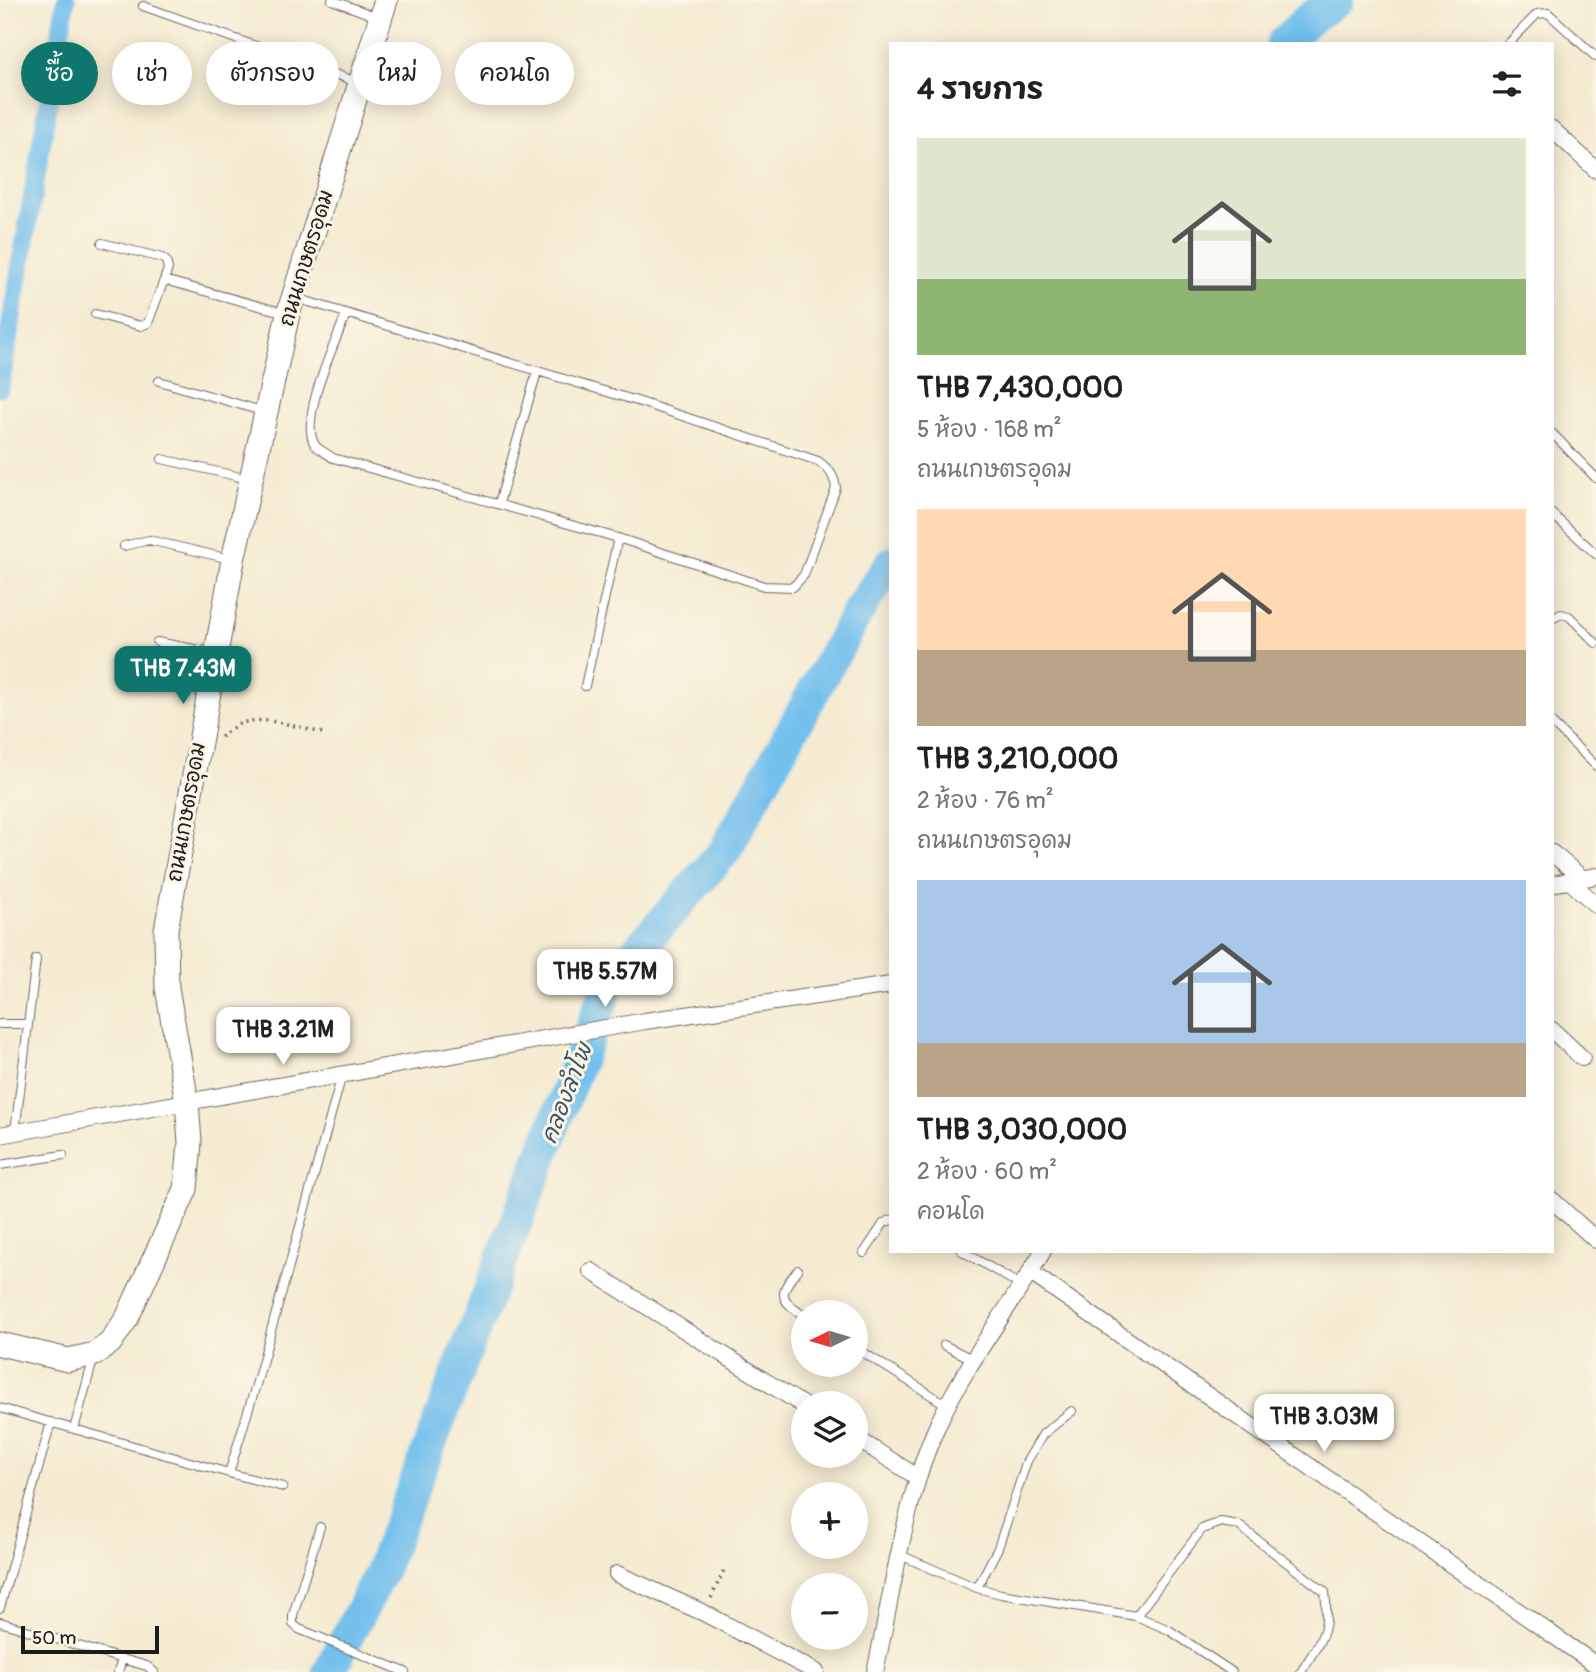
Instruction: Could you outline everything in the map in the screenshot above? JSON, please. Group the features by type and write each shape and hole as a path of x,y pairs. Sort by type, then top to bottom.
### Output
{"street":[{"name":"ถนนเกษตรอุดม","path":"372,42 383,9"},
{"name":"ถนนเกษตรอุดม","path":"95,1354 110,1343 127,1318 186,1189 190,1142 187,1102 167,988 166,930 196,754 249,479 290,306 353,102"},
{"path":"1554,132 1596,170"},
{"path":"1554,854 1588,878 1596,905"},
{"path":"1554,884 1588,878"},
{"path":"7,1134 571,1033 889,985"},
{"path":"1554,1032 1582,1058"},
{"path":"1554,1202 1596,1240"},
{"path":"876,1672 917,1477 947,1405 1042,1253"},
{"path":"591,1271 791,1397"},
{"path":"1026,1280 1596,1665"},
{"path":"0,1344 68,1360 95,1354"},
{"path":"868,1446 917,1477"},
{"path":"617,1574 704,1613 816,1672"}],"lane":[{"path":"332,0 383,9"},
{"path":"143,6 353,81"},
{"path":"1510,42 1537,14 1548,13 1596,57"},
{"path":"95,314 141,326 148,323 168,269 166,261 102,243"},
{"path":"164,280 290,306 346,314 637,401 818,461 828,468 834,477 836,488 804,575 793,587 764,586 618,538 333,458 315,445 309,429 310,410 346,314"},
{"path":"499,503 537,372"},
{"path":"159,381 265,412"},
{"path":"1554,435 1596,478"},
{"path":"162,459 249,479"},
{"path":"1554,516 1596,554"},
{"path":"585,686 618,538"},
{"path":"124,546 149,540 233,560"},
{"path":"1554,618 1561,614 1569,616 1596,643"},
{"path":"157,642 215,653"},
{"path":"1554,725 1596,766"},
{"path":"7,1134 28,1024 36,959"},
{"path":"0,1024 28,1024"},
{"path":"229,1473 342,1075"},
{"path":"0,1165 63,1155"},
{"path":"863,1253 884,1223 889,1221"},
{"path":"966,1253 1026,1280"},
{"path":"791,1307 783,1295 784,1286 797,1270"},
{"path":"944,1345 974,1360"},
{"path":"74,1429 95,1354"},
{"path":"868,1356 947,1405"},
{"path":"0,1408 283,1486"},
{"path":"976,1588 998,1548 1027,1461 1043,1433 1072,1411"},
{"path":"0,1608 51,1422"},
{"path":"1136,1616 1202,1530 1221,1521 1238,1525 1325,1592 1328,1614 1325,1632 1301,1672"},
{"path":"320,1527 293,1615 293,1624 299,1629 405,1672"},
{"path":"900,1555 976,1588 1060,1605 1136,1616 1169,1630 1232,1672"},
{"path":"0,1622 147,1666 154,1672"},
{"path":"118,1672 122,1659"}],"path":[{"path":"196,754 239,724 256,721 271,721 323,733"},
{"path":"704,1613 724,1570"}],"waterway":[{"path":"0,387 66,0"},
{"name":"คลองลำโพ","path":"1284,42 1306,21 1337,0"},
{"name":"คลองลำโพ","path":"329,1672 380,1573 610,981 724,852 860,608 889,566"}]}
